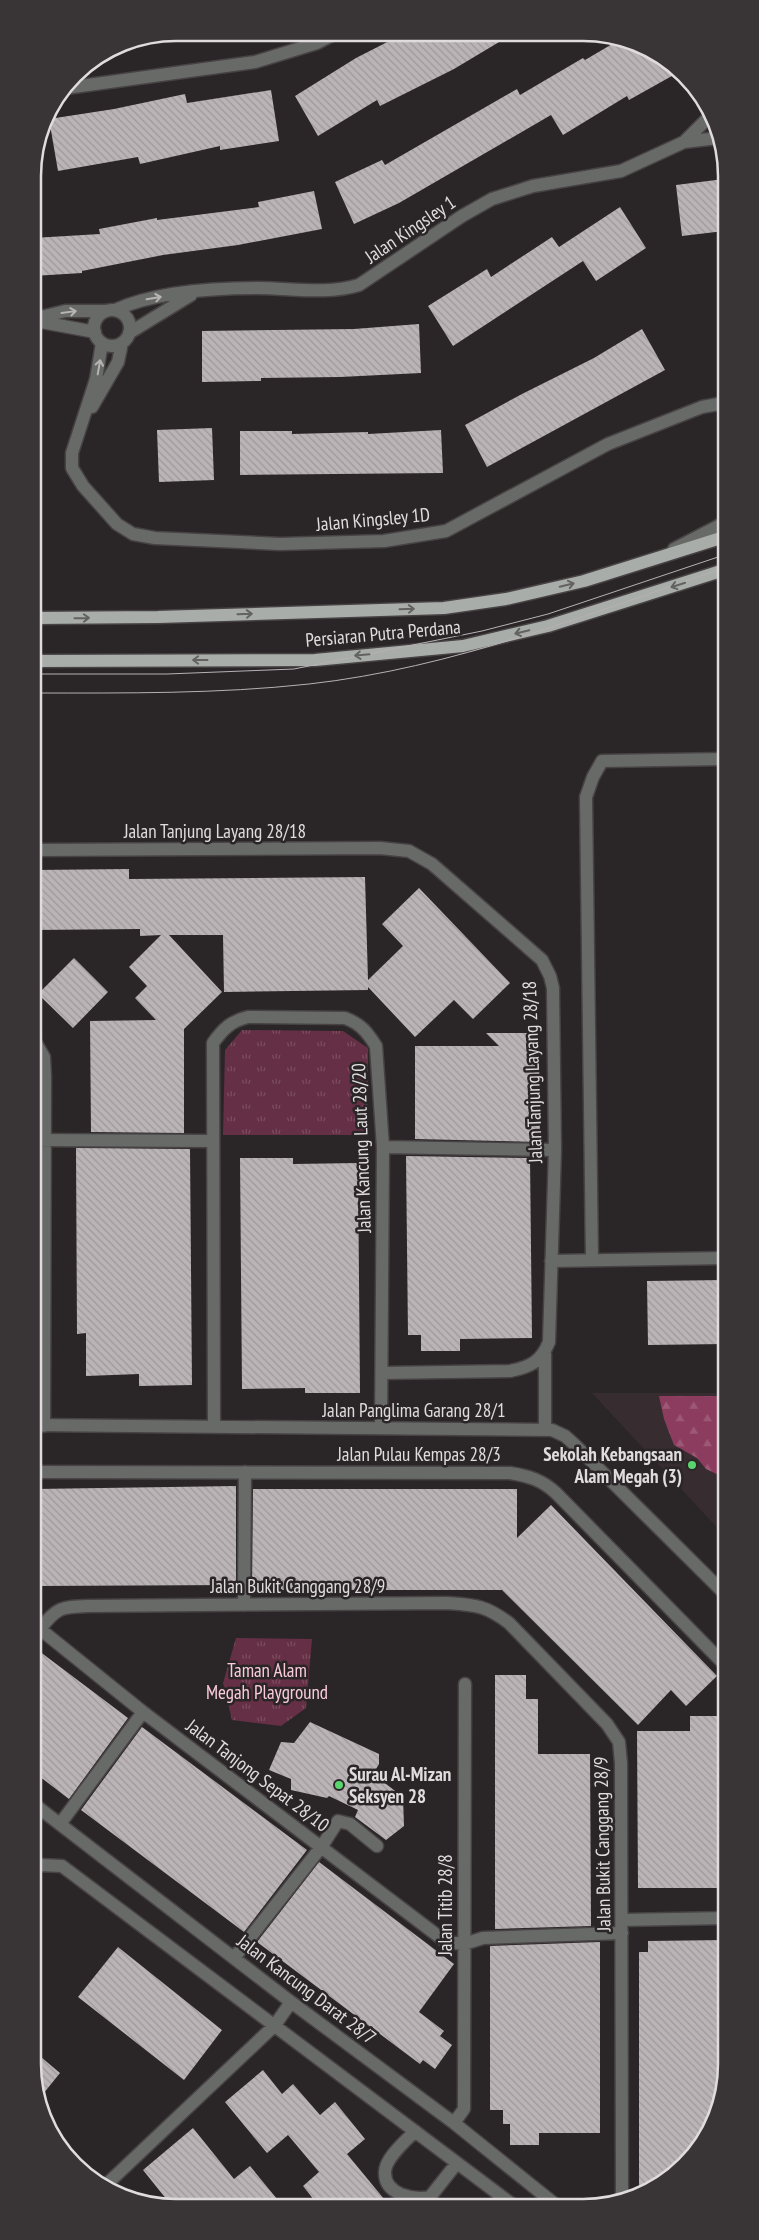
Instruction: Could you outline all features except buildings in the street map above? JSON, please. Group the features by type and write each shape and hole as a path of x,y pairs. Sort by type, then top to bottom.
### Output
{"main road":[{"name":"Persiaran Putra Perdana","path":"42,618 444,608 506,599 574,583 718,539"},
{"name":"Persiaran Putra Perdana","path":"42,661 315,660 463,646 548,626 718,572"}],"street":[{"path":"75,87 256,62 321,41"},
{"name":"Jalan Kingsley 1","path":"42,317 65,311 110,311 134,302 196,292 256,288 329,290 352,287 375,275 462,216 492,199 533,186 621,171 684,142 706,120"},
{"path":"684,142 712,139"},
{"path":"126,338 127,318 110,311 96,320 98,337 112,346 126,338 196,292"},
{"name":"Jalan Kingsley 1","path":"42,322 98,337"},
{"name":"Jalan Kingsley 1D","path":"98,337 96,379 72,453 72,468 83,486 117,524 133,534 155,538 280,544 365,541 446,531 608,444 702,407 718,404"},
{"name":"Jalan Kingsley 1D","path":"82,424 109,381 126,338"},
{"path":"665,554 718,526"},
{"path":"592,1260 586,798 593,777 602,761 718,759"},
{"name":"Jalan Tanjung Layang 28/18","path":"42,850 380,848 409,851 423,857 533,952 546,967 552,988 555,1150 549,1342 545,1353 545,1430"},
{"name":"Jalan Kancung Laut 28/20","path":"214,1427 213,1043 234,1020 248,1017 345,1018 357,1022 368,1033 376,1046 383,1147 380,1428"},
{"path":"42,1054 44,1058 42,1109"},
{"path":"41,1140 212,1141"},
{"path":"383,1147 555,1150"},
{"path":"551,1261 717,1258"},
{"path":"382,1373 510,1371 527,1367 538,1361 545,1353"},
{"name":"Jalan Panglima Garang 28/1","path":"41,1426 545,1430 564,1436 575,1445 717,1586"},
{"name":"Jalan Pulau Kempas 28/3","path":"41,1472 510,1474 528,1476 544,1482 556,1493 717,1657"},
{"path":"244,1605 245,1472"},
{"name":"Jalan Bukit Canggang 28/9","path":"41,1623 53,1612 69,1606 470,1604 491,1609 509,1623 607,1724 619,1742 621,1763 622,2193"},
{"name":"Jalan Tanjong Sepat 28/10","path":"41,1630 143,1712 446,1942 464,1944"},
{"name":"Jalan Titib 28/8","path":"454,2123 464,2109 465,1684"},
{"path":"60,1824 143,1712"},
{"name":"Jalan Kancung Darat 28/7","path":"41,1810 290,2002 454,2123 549,2199"},
{"path":"234,1958 322,1846 338,1821 344,1821 377,1846"},
{"path":"41,1865 62,1866 505,2199"},
{"path":"622,1920 717,1918"},
{"path":"464,1944 483,1938 622,1933"},
{"path":"110,2181 274,2025 290,2002"},
{"path":"415,2131 389,2162 385,2172 388,2182 395,2190 407,2197 430,2197 457,2163"}],"shaded area":[{"name":"Sekolah Kebangsaan Alam Megah (3)","path":"592,1393 717,1393 717,1528"}],"green space":[{"path":"242,1030 343,1031 368,1048 368,1135 223,1135 225,1050"},
{"path":"659,1396 717,1396 717,1474 706,1469 697,1458 674,1445 664,1419"},
{"name":"Taman Alam Megah Playground","path":"236,1638 312,1639 306,1708 281,1726 232,1720 223,1683"}],"tram line":[{"path":"42,674 167,674 294,669 482,631 548,614 718,557"},
{"path":"42,693 241,690 309,684 363,676 415,666 519,637 718,570"}],"place":[{"name":"Sekolah Kebangsaan Alam Megah (3)","path":"692,1465"},
{"name":"Surau Al-Mizan Seksyen 28","path":"339,1785"}]}
